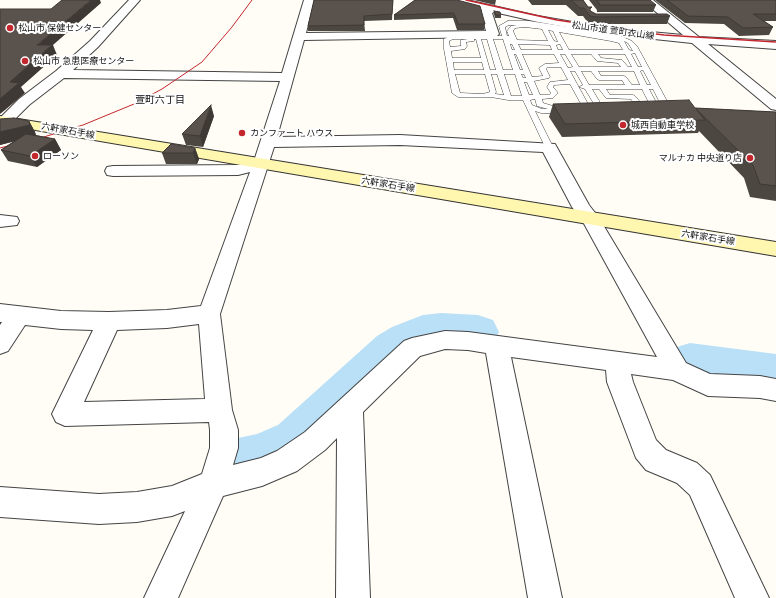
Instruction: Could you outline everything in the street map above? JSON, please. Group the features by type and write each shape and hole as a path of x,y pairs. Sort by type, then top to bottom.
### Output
{"main road":[{"name":"六軒家石手線","path":"3,118 264,153 586,212 776,250"},
{"name":"六軒家石手線","path":"586,212 776,238"}],"street":[{"path":"3,118 61,74 94,44 136,0"},
{"path":"161,598 213,484 224,448 224,430 219,410 209,314 264,153 309,0"},
{"name":"松山市道 萱町衣山線","path":"453,0 519,15 607,31 776,46"},
{"path":"646,2 669,17 698,40 776,106"},
{"path":"299,37 493,34 486,12 492,9"},
{"path":"654,17 669,17"},
{"path":"61,74 286,77"},
{"path":"113,171 238,170 264,153 400,140 550,147 677,370"},
{"path":"0,344 9,314 61,320 109,321 167,319 209,314"},
{"path":"109,321 65,414 219,410"},
{"path":"0,502 99,509 137,507 172,501 213,484 262,472 287,461 315,441 412,348 445,340 468,341 677,370 708,385 760,387 776,390"},
{"path":"497,345 545,598"},
{"path":"617,362 620,382 646,449 656,460 687,473 700,485 752,598"},
{"path":"350,407 353,598"}],"lane":[{"path":"508,24 519,15"},
{"path":"519,37 502,26 520,22 544,31 552,43 587,109"},
{"path":"517,26 544,31 624,39 634,46 663,101 661,106 655,109 587,109 546,106 540,104 536,98 519,52 519,37 511,29 517,26"},
{"path":"510,52 519,37 544,31 572,33 595,45 627,52 637,52"},
{"path":"555,31 599,109"},
{"path":"572,33 576,39"},
{"path":"489,37 508,98"},
{"path":"447,49 463,48 464,45 462,42 465,40 489,37 519,37 552,43 562,43"},
{"path":"478,39 448,38 446,40 447,49 457,66 477,66 479,72"},
{"path":"478,39 493,92 491,95"},
{"path":"510,52 584,52 595,45 617,40 623,44 652,102 645,105 599,109"},
{"path":"595,45 599,60 620,60 626,69"},
{"path":"580,46 584,52"},
{"path":"510,52 529,106 550,147"},
{"path":"453,60 484,60"},
{"path":"453,60 451,72 455,93 458,95 491,95 508,98 551,97 555,93 550,86 552,82 587,87 655,87"},
{"path":"520,80 541,80 547,77 542,70 544,66 577,69 646,69"},
{"path":"593,69 599,78 624,78 630,87"},
{"path":"451,72 526,72"},
{"path":"601,87 608,97 633,98 639,105"},
{"path":"529,106 541,111 551,112 587,109"}],"building":[{"path":"62,0 91,0 37,45 52,45 10,82 19,83 0,99 0,9 51,9"},
{"path":"314,0 393,0 392,14 364,16 364,25 308,26"},
{"path":"415,0 457,0 480,6 485,24 458,24 454,13 394,15"},
{"path":"571,0 583,0 588,7 592,7 590,11 596,14 667,14 670,16 596,17 590,16 584,8 580,8"},
{"path":"597,0 650,0 656,5 599,5"},
{"path":"667,0 776,0 776,14 753,14 773,27 743,28 728,17 688,16"},
{"path":"494,11 500,12 501,15 496,15"},
{"path":"689,100 695,108 776,112 776,186 760,184 753,165 696,109 705,120 565,124 553,104"},
{"path":"211,105 200,136 182,134"},
{"path":"14,118 29,121 30,125 0,132 0,119"},
{"path":"26,134 55,139 30,156 1,150"},
{"path":"171,144 195,148 193,153 162,153"}],"waterway":[{"path":"238,463 257,459 296,442 392,349 407,339 423,332 441,330 478,332"},
{"path":"690,361 776,373"}],"tram line":[{"path":"34,140 83,125 134,104 162,89 202,62 232,27 252,0"},
{"path":"0,148 16,144"}],"railway":[{"path":"466,0 557,20 610,28 664,35 776,42"}],"place":[{"name":"松山市 保健センター","path":"10,28"},
{"name":"松山市 急患医療センター","path":"25,61"},
{"name":"城西自動車学校","path":"623,125"},
{"name":"カンファート ハウス","path":"242,133"},
{"name":"ローソン","path":"35,156"},
{"name":"マルナカ 中央道り店","path":"750,158"}],"district":[{"name":"萱町六丁目","path":"160,100"}]}
